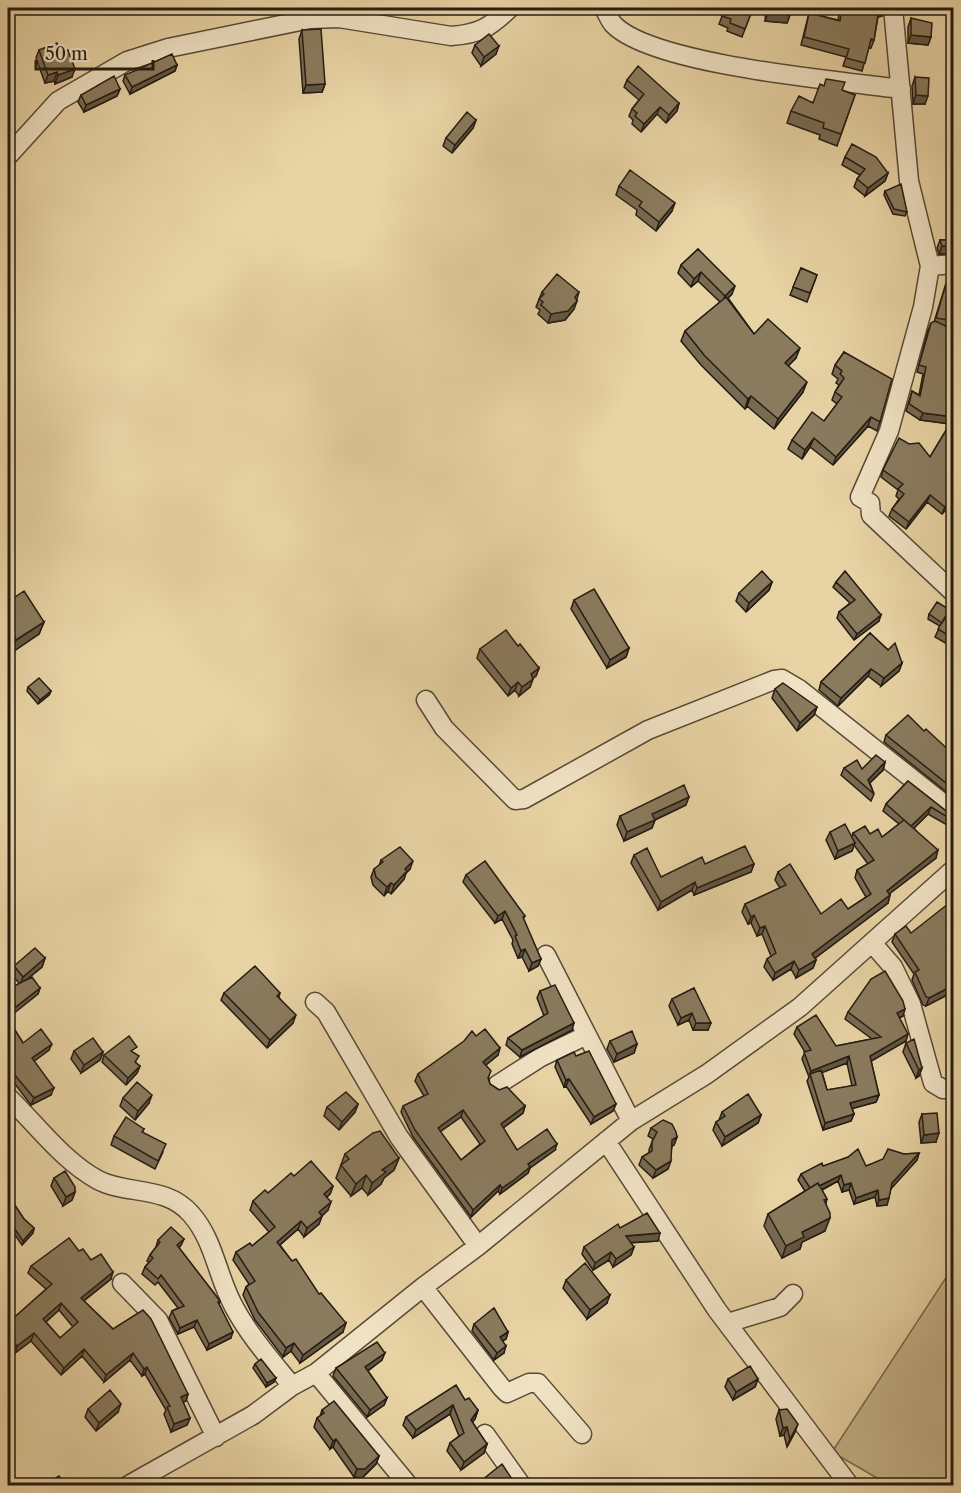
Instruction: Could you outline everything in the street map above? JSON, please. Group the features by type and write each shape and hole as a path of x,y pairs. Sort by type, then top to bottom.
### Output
{"street":[{"path":"8,156 58,101 127,61 168,48 310,19 339,18 451,36 466,35 480,32 510,8"},
{"path":"604,8 619,29 672,52 744,69 901,89"},
{"path":"893,8 912,196 930,266 923,307 889,431 860,497 870,503 871,515 954,593"},
{"path":"930,266 954,264"},
{"path":"426,700 444,728 515,800 524,799 648,730 691,711 782,679 799,689 954,812"},
{"path":"127,1485 216,1437 253,1415 292,1386 316,1373 631,1122 707,1074 800,1007 954,869"},
{"path":"873,944 893,967 910,1004 933,1083 943,1089 954,1089"},
{"path":"546,955 631,1122"},
{"path":"315,1002 326,1012 399,1137 478,1246"},
{"path":"497,1085 541,1057 587,1035"},
{"path":"8,1097 68,1156 99,1181 161,1196 190,1212 209,1244 232,1304 252,1336 292,1386"},
{"path":"606,1141 729,1326 850,1485"},
{"path":"122,1283 158,1320 216,1437"},
{"path":"423,1287 507,1393 529,1383 537,1383 582,1434"},
{"path":"729,1326 734,1321 780,1306 792,1294"},
{"path":"316,1373 409,1485"},
{"path":"485,1434 522,1485"}],"shaded area":[{"path":"953,1267 953,1485 889,1485 832,1452"}],"building":[{"path":"725,8 753,8 745,29 730,23 731,19 722,16"},
{"path":"768,8 790,8 790,15 768,13"},
{"path":"842,8 879,8 874,40 871,39 865,63 846,58 849,49 804,37 809,13 840,21"},
{"path":"911,18 932,23 931,37 911,35"},
{"path":"321,29 325,84 306,85 302,30"},
{"path":"489,34 499,46 484,57 475,45"},
{"path":"57,43 61,53 68,50 75,69 58,75 57,72 48,75 39,50"},
{"path":"172,54 177,65 132,87 125,75"},
{"path":"638,66 679,103 669,115 660,107 644,124 635,116 637,113 632,109 644,94 627,80"},
{"path":"114,76 120,89 86,105 81,95"},
{"path":"915,77 929,78 928,96 916,95"},
{"path":"826,79 845,82 842,90 855,95 841,134 823,128 824,123 791,111 799,96 813,103 820,84 824,86"},
{"path":"467,112 476,120 455,145 446,138"},
{"path":"852,144 876,157 888,173 868,188 857,179 865,169 845,157"},
{"path":"630,170 675,203 659,222 639,206 642,202 619,186"},
{"path":"901,184 907,212 894,209 885,191"},
{"path":"940,240 954,240 954,246 942,246"},
{"path":"698,249 735,286 725,296 701,272 694,279 681,265"},
{"path":"801,268 817,275 810,293 793,287"},
{"path":"557,274 579,292 575,297 577,301 568,311 551,314 541,305 543,302 539,299"},
{"path":"948,277 954,278 954,321 936,318"},
{"path":"726,297 754,334 768,319 800,348 785,363 807,382 778,419 751,396 748,399 704,355 685,331"},
{"path":"935,321 954,330 954,417 923,413 909,404 912,391 920,396 926,367 919,365 931,323"},
{"path":"844,352 892,379 880,422 871,417 836,457 814,438 805,450 792,440 812,412 824,421 842,397 835,392 844,378 840,374 842,371 835,365"},
{"path":"954,417 954,496 945,507 930,495 909,522 892,509 904,494 898,489 903,484 883,470 899,438 909,444 919,443 930,457"},
{"path":"762,571 772,582 749,603 739,593"},
{"path":"845,571 881,615 857,634 839,612 855,600 836,582"},
{"path":"594,589 629,648 610,660 574,600"},
{"path":"24,591 44,622 16,640 8,627 8,602"},
{"path":"937,602 950,610 942,623 929,614"},
{"path":"948,612 954,616 954,639 938,629"},
{"path":"506,630 539,668 531,674 533,679 522,687 518,682 511,688 480,649"},
{"path":"870,633 888,650 895,643 902,663 884,678 871,669 841,698 821,682"},
{"path":"39,678 51,691 40,700 28,687"},
{"path":"783,683 817,707 800,723 775,689"},
{"path":"908,715 954,755 954,785 951,787 886,735"},
{"path":"876,755 885,762 868,780 874,794 844,768 857,760 862,769"},
{"path":"908,781 954,815 954,821 931,807 911,826 886,804"},
{"path":"684,785 689,797 652,814 655,820 627,832 620,816"},
{"path":"904,820 938,850 887,891 890,895 812,954 816,960 799,970 794,961 775,973 767,959 776,953 765,926 760,928 754,915 751,917 745,904 786,885 778,872 790,864 821,914 841,899 848,909 871,894 857,870 874,860 853,833 865,826 870,834 878,829 882,837"},
{"path":"845,824 855,843 838,851 830,832"},
{"path":"745,846 754,864 697,888 695,882 661,902 634,855 647,848 661,877 702,857 705,864"},
{"path":"400,847 413,861 394,885 391,883 387,887 376,877 374,869 383,862 381,860"},
{"path":"485,861 525,916 523,917 541,959 532,963 525,949 521,951 515,936 517,935 505,911 498,916 466,875"},
{"path":"948,904 954,913 954,985 929,998 926,997 915,972 919,970 895,934 906,926 911,933"},
{"path":"35,948 45,958 23,977 14,966"},
{"path":"255,966 280,993 277,996 296,1015 270,1040 224,993"},
{"path":"885,971 903,1001 905,1009 897,1013 908,1034 870,1056 879,1095 850,1103 854,1114 825,1123 810,1074 821,1070 827,1090 856,1085 849,1056 811,1071 804,1052 811,1050 797,1027 816,1015 836,1046 881,1037 848,1012 871,979"},
{"path":"32,977 40,988 8,1013 8,989"},
{"path":"555,985 574,1023 522,1050 508,1038 548,1013 540,991"},
{"path":"694,988 711,1023 696,1023 692,1013 681,1018 672,999"},
{"path":"8,1019 23,1043 41,1029 52,1044 32,1058 54,1088 34,1098 9,1068 8,1070 10,1050"},
{"path":"485,1029 500,1048 483,1062 491,1071 488,1078 490,1084 499,1090 507,1087 525,1106 501,1124 517,1150 547,1129 557,1144 528,1164 530,1167 514,1180 502,1188 500,1185 473,1210 415,1130 403,1106 428,1094 418,1074 464,1041 472,1031 476,1036","holes":["463,1110 485,1141 461,1160 438,1128"]},
{"path":"632,1031 637,1044 617,1054 610,1041"},
{"path":"129,1036 137,1047 131,1051 139,1056 135,1062 140,1066 128,1078 104,1055"},
{"path":"93,1038 103,1052 84,1065 74,1051"},
{"path":"914,1039 922,1068 919,1070 906,1043"},
{"path":"589,1051 616,1104 594,1117 569,1079 566,1080 557,1060 574,1052 576,1056"},
{"path":"137,1082 152,1095 138,1111 123,1098"},
{"path":"346,1092 358,1104 342,1122 327,1107"},
{"path":"748,1094 761,1115 725,1137 716,1122 725,1116 722,1112"},
{"path":"937,1113 939,1133 924,1135 922,1114"},
{"path":"126,1117 144,1129 142,1132 166,1144 158,1161 114,1136"},
{"path":"663,1120 672,1124 677,1137 672,1140 671,1161 656,1170 642,1157 652,1151 652,1142 657,1132 651,1128"},
{"path":"380,1131 399,1158 382,1170 386,1172 372,1183 366,1175 356,1184 341,1165 349,1159 345,1154 373,1133"},
{"path":"858,1149 866,1166 883,1159 888,1149 904,1154 919,1153 892,1183 889,1198 879,1200 878,1190 856,1198 851,1183 844,1185 841,1175 810,1188 801,1174 822,1163 823,1166 848,1157"},
{"path":"311,1161 333,1186 324,1194 331,1202 319,1212 322,1216 307,1228 301,1221 277,1242 292,1261 296,1259 319,1294 321,1293 346,1323 303,1355 294,1343 286,1348 258,1312 246,1287 255,1281 236,1252 250,1243 252,1246 275,1227 253,1201 265,1190 268,1193 291,1173 294,1176"},
{"path":"65,1171 75,1187 75,1192 66,1197 54,1178"},
{"path":"818,1183 827,1199 824,1200 830,1218 802,1232 804,1237 786,1246 768,1214"},
{"path":"8,1195 24,1219 34,1228 23,1241 8,1219"},
{"path":"647,1213 660,1233 626,1236 634,1247 616,1259 611,1252 595,1263 584,1247 618,1224 620,1228"},
{"path":"171,1227 184,1239 177,1245 220,1301 218,1302 233,1332 209,1344 197,1320 180,1328 172,1311 184,1306 161,1275 158,1279 145,1267 153,1258 150,1255 160,1242 158,1240"},
{"path":"69,1238 79,1251 83,1249 91,1260 101,1254 113,1272 81,1298 113,1329 143,1310 151,1319 188,1394 181,1397 190,1418 174,1424 167,1407 170,1406 147,1367 144,1369 133,1353 106,1375 84,1349 64,1368 34,1333 17,1346 8,1333 8,1323 52,1284 31,1266","holes":["61,1303 78,1322 60,1338 43,1319"]},
{"path":"585,1263 610,1295 590,1310 566,1280"},
{"path":"494,1308 508,1332 500,1337 506,1346 497,1353 474,1324"},
{"path":"377,1342 385,1353 365,1367 387,1398 370,1410 336,1368"},
{"path":"261,1359 276,1378 267,1383 255,1364"},
{"path":"750,1366 758,1379 736,1392 728,1379"},
{"path":"456,1385 465,1400 469,1398 478,1410 471,1420 487,1444 464,1462 450,1443 464,1433 453,1405 416,1430 406,1417"},
{"path":"110,1390 121,1404 99,1423 88,1409"},
{"path":"334,1401 379,1456 365,1469 357,1469 336,1439 333,1441 317,1418 324,1413 322,1410"},
{"path":"787,1409 798,1424 790,1439 787,1427 783,1428 779,1410"},
{"path":"502,1464 514,1482 510,1485 487,1485 482,1480"},
{"path":"59,1476 65,1485 44,1485"}]}
